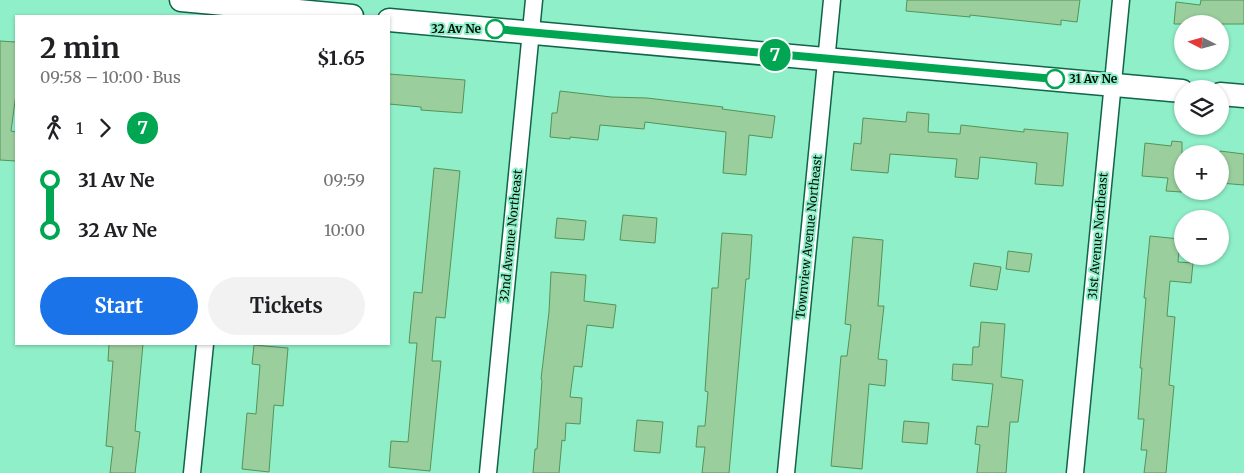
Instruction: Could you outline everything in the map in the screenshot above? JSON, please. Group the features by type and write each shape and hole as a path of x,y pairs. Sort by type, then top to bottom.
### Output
{"main road":[{"path":"182,0 238,7 339,15"},
{"path":"390,20 1174,89"},
{"path":"1229,95 1244,96"}],"street":[{"name":"32nd Avenue Northeast","path":"488,473 534,0"},
{"name":"Townview Avenue Northeast","path":"786,473 832,0"},
{"name":"31st Avenue Northeast","path":"1076,473 1120,0"},
{"path":"192,473 205,345"}],"building":[{"path":"907,0 1080,0 1077,22 1061,20 1061,25 970,15 970,17 906,11"},
{"path":"1201,0 1244,0 1244,24 1229,24 1229,15 1175,15 1176,2 1200,5"},
{"path":"0,41 15,42 15,101 11,131 15,132 15,161 0,160"},
{"path":"390,74 465,80 462,113 421,110 421,107 390,104"},
{"path":"560,91 611,97 647,98 723,107 722,109 775,116 772,138 749,135 746,175 723,173 726,132 645,122 644,129 600,125 598,140 550,137 552,113 557,113"},
{"path":"907,112 929,114 928,132 960,134 961,125 1024,132 1024,129 1068,133 1063,186 1035,184 1037,163 980,157 978,179 955,177 957,159 890,154 888,173 851,170 854,143 861,144 863,118 906,122"},
{"path":"1172,141 1182,142 1182,145 1174,145 1174,192 1166,191 1168,178 1142,176 1145,143 1171,146"},
{"path":"1229,152 1244,154 1244,185 1229,184"},
{"path":"434,168 460,171 445,318 436,317 432,361 441,361 430,471 389,467 391,441 408,442 417,343 409,343 414,292 422,293"},
{"path":"623,215 657,218 655,243 620,240"},
{"path":"557,218 586,221 584,240 555,238"},
{"path":"722,233 752,235 749,279 746,279 729,473 702,473 705,447 696,447 698,426 705,426 708,392 705,391 712,288 718,288"},
{"path":"1150,236 1174,238 1174,265 1193,265 1191,283 1170,281 1167,316 1175,317 1169,385 1174,386 1166,473 1144,473 1147,450 1141,450 1144,419 1138,419 1146,298 1144,298"},
{"path":"853,237 883,240 878,306 884,306 878,359 887,360 885,386 869,384 862,469 831,466 841,356 847,356 851,325 845,324"},
{"path":"1008,251 1032,254 1029,272 1006,269"},
{"path":"974,263 1001,267 997,290 970,286"},
{"path":"551,272 586,275 584,301 616,305 613,328 587,325 582,367 574,366 570,397 582,398 580,424 566,423 565,441 562,440 559,473 533,473 535,449 537,449 541,379 549,312"},
{"path":"981,322 1005,324 1001,377 1023,380 1018,422 1010,422 1006,473 977,473 980,445 975,444 977,426 988,427 993,384 952,380 953,364 972,365 973,347 979,347"},
{"path":"109,345 143,345 135,431 140,432 135,473 110,473 113,447 106,446 113,361 108,361"},
{"path":"254,345 288,348 283,406 274,405 269,472 242,469 247,413 256,414 260,365 252,364"},
{"path":"637,420 663,422 660,453 634,451"},
{"path":"904,421 929,423 927,444 902,442"}],"bus line":[{"name":"7","path":"495,29 1055,79"}],"place":[{"name":"32 Av Ne","path":"495,29"},
{"name":"31 Av Ne","path":"1055,79"}]}
